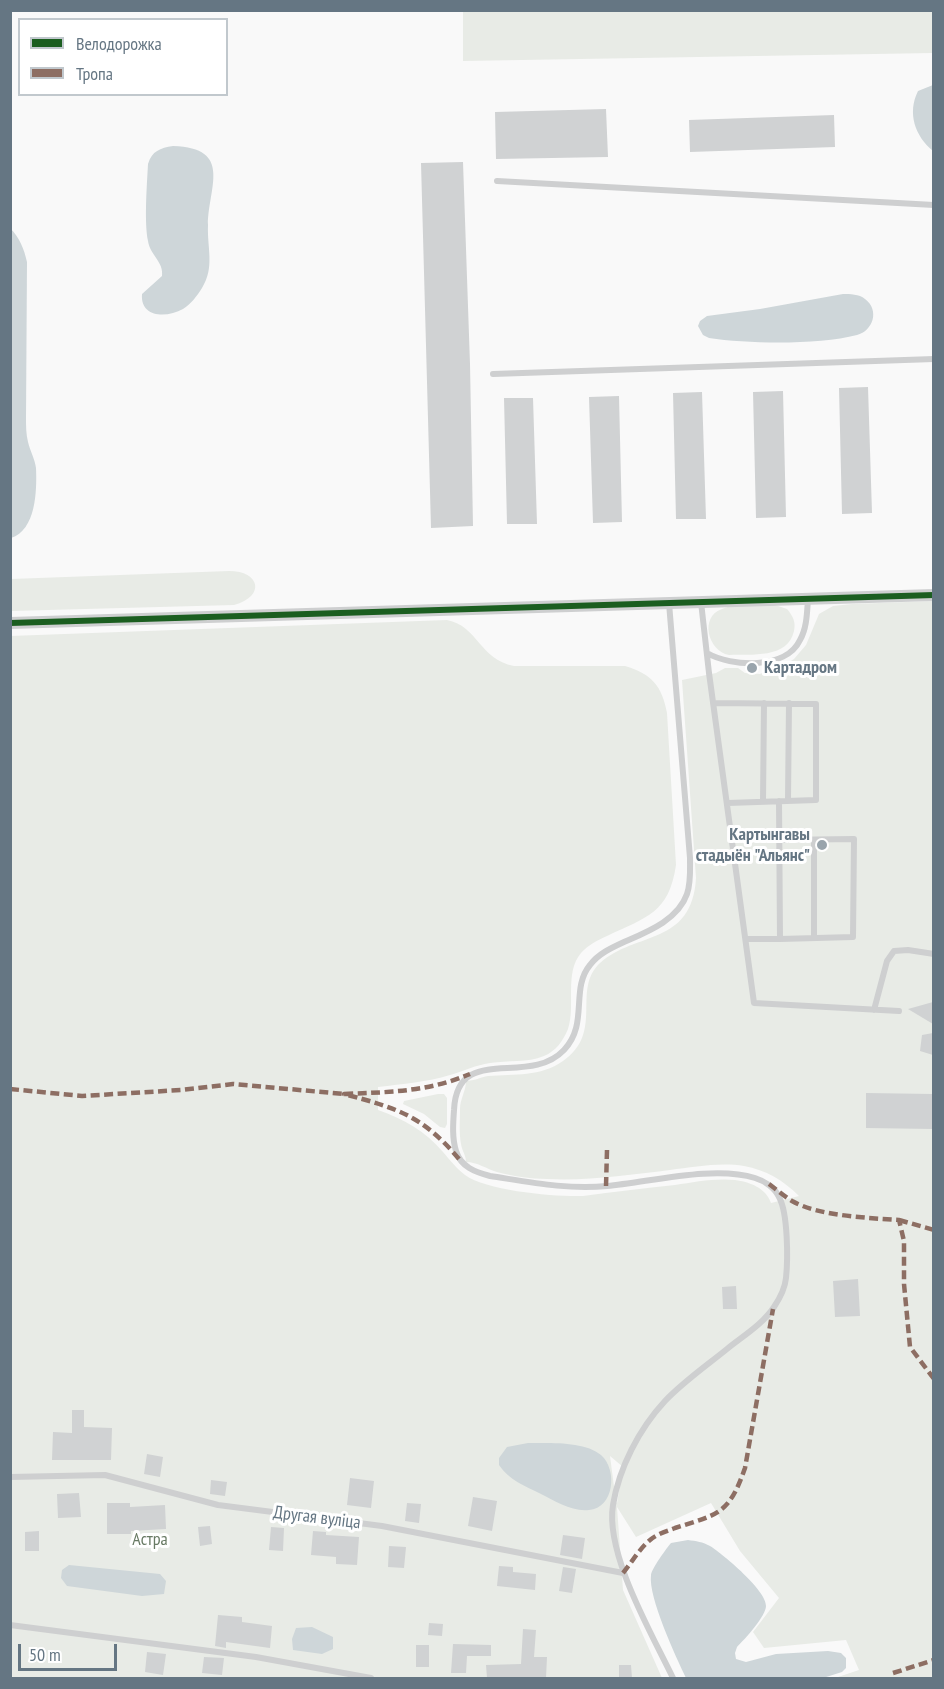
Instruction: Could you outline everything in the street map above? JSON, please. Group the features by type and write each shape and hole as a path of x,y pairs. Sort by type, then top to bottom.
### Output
{"street":[{"path":"10,623 933,595"}],"lane":[{"path":"497,181 933,205"},
{"path":"493,374 933,360"},
{"path":"706,652 716,658 739,662 769,661 786,656 800,642 804,631 808,599"},
{"path":"701,601 754,1003 898,1011"},
{"path":"669,602 690,858 687,895 678,910 664,922 611,948 589,965 581,987 577,1030 563,1052 536,1066 520,1069 490,1069 470,1074 458,1088 454,1101 453,1137 459,1159 476,1173 576,1187 606,1186 694,1175 741,1175 769,1184 779,1197 784,1212 786,1238 786,1277 780,1297 773,1309 759,1324 665,1401 652,1416 623,1467 612,1509 617,1550 623,1573 673,1678"},
{"path":"713,703 816,704 816,800 728,803"},
{"path":"763,801 764,703"},
{"path":"788,800 789,703"},
{"path":"779,801 780,939"},
{"path":"747,939 853,937 854,839 778,840"},
{"path":"814,840 814,938"},
{"path":"874,1010 887,962 894,951 908,950 933,954"},
{"name":"Другая вуліца","path":"10,1477 105,1475 218,1505 382,1526 623,1573"},
{"path":"10,1625 256,1658 371,1678"}],"green space":[{"path":"463,11 933,11 933,53 463,61"},
{"path":"229,571 247,575 253,579 255,585 251,596 234,605 11,611 11,579"},
{"name":"Астра","path":"933,601 933,1678 835,1678 859,1670 846,1640 764,1648 753,1632 779,1598 740,1551 711,1503 636,1537 617,1507 623,1590 662,1678 11,1678 10,636 447,620 466,629 493,657 514,666 625,666 649,677 659,688 667,713 676,865 673,881 662,904 645,918 597,941 581,953 573,970 568,1029 552,1051 531,1060 490,1063 433,1079 378,1087 378,1110 414,1126 465,1175 475,1181 505,1189 540,1194 583,1196 727,1180 752,1184 765,1193 771,1203 799,1196 787,1185 767,1173 735,1165 707,1165 624,1176 578,1179 534,1178 497,1172 466,1162 460,1140 460,1105 466,1081 488,1076 536,1072 563,1061 575,1050 582,1037 586,1024 588,986 592,974 600,963 614,953 660,934 673,926 684,915 692,900 696,878 682,680 716,673 725,668 738,668 745,673 760,674 770,668 786,664 794,659 806,645 819,614 833,606","holes":["610,1456 623,1467 617,1503"]},
{"path":"741,605 775,605 787,609 794,622 794,631 790,640 777,651 729,655 722,652 711,641 710,619 722,609"},
{"path":"444,1094 447,1098 445,1128 403,1104 404,1101"}],"shaded area":[{"path":"934,85 933,151 917,131 913,108 918,91"},
{"path":"173,146 192,148 204,154 211,162 213,184 208,225 209,265 206,280 191,302 177,312 162,315 145,308 142,294 162,276 161,267 149,246 147,233 148,164 157,151"},
{"path":"10,228 21,244 27,262 26,427 36,477 35,498 30,518 26,527 11,538"},
{"path":"843,294 863,297 870,304 873,320 863,333 823,341 763,342 709,338 703,335 698,326 700,321 707,316"},
{"path":"528,1443 576,1445 594,1450 601,1455 610,1470 611,1478 611,1487 604,1503 589,1510 570,1508 512,1479 499,1465 499,1458 507,1447"},
{"path":"697,1541 716,1550 743,1573 760,1591 764,1599 766,1606 763,1616 737,1647 736,1659 746,1662 776,1654 828,1651 841,1653 846,1658 846,1668 842,1672 823,1678 686,1678 658,1612 651,1585 651,1575 656,1563 671,1543"},
{"path":"69,1565 160,1574 166,1581 164,1594 142,1596 67,1586 61,1578 62,1570"},
{"path":"312,1627 333,1637 333,1649 322,1654 293,1650 292,1639 296,1628"}],"building":[{"path":"606,109 608,157 496,159 495,112"},
{"path":"834,115 835,147 690,152 689,120"},
{"path":"463,162 473,526 431,528 421,163"},
{"path":"868,387 872,513 842,514 839,388"},
{"path":"783,391 786,517 756,518 753,392"},
{"path":"702,392 706,519 676,519 673,393"},
{"path":"619,396 622,522 593,523 589,397"},
{"path":"504,398 533,398 537,524 507,524"},
{"path":"933,1002 933,1024 908,1009"},
{"path":"933,1033 933,1055 920,1051 922,1035"},
{"path":"866,1093 933,1094 933,1129 866,1128"},
{"path":"858,1279 860,1316 835,1317 833,1281"},
{"path":"736,1286 737,1309 723,1309 722,1287"},
{"path":"72,1410 84,1410 84,1427 112,1428 111,1460 52,1460 53,1432 72,1433"},
{"path":"147,1454 163,1457 160,1477 144,1474"},
{"path":"350,1478 374,1481 371,1508 347,1505"},
{"path":"211,1480 227,1482 225,1496 210,1494"},
{"path":"79,1493 81,1517 58,1518 57,1494"},
{"path":"473,1497 497,1501 492,1531 468,1526"},
{"path":"107,1503 130,1503 130,1507 165,1505 166,1529 131,1531 131,1534 107,1534"},
{"path":"407,1503 421,1504 419,1523 405,1521"},
{"path":"210,1526 212,1544 200,1546 198,1527"},
{"path":"271,1527 284,1528 283,1551 269,1550"},
{"path":"39,1531 39,1551 25,1551 25,1532"},
{"path":"313,1531 326,1532 326,1535 359,1537 357,1565 336,1564 336,1557 311,1555"},
{"path":"563,1535 585,1538 582,1559 560,1555"},
{"path":"389,1546 406,1547 404,1568 388,1567"},
{"path":"499,1566 513,1567 513,1572 536,1574 535,1590 497,1586"},
{"path":"563,1567 576,1569 572,1593 559,1591"},
{"path":"218,1615 242,1617 242,1622 272,1626 270,1648 226,1642 226,1648 215,1646"},
{"path":"429,1623 443,1624 442,1636 428,1635"},
{"path":"523,1629 536,1630 534,1657 547,1657 546,1678 487,1678 486,1665 521,1664"},
{"path":"453,1644 491,1645 491,1656 467,1656 466,1673 451,1673"},
{"path":"416,1645 429,1645 429,1667 416,1667"},
{"path":"147,1652 166,1654 163,1675 145,1672"},
{"path":"204,1657 224,1658 222,1675 202,1673"},
{"path":"619,1665 631,1665 632,1678 619,1678"}],"marked path":[{"path":"459,1159 446,1144 421,1123 394,1109 344,1094 423,1088 470,1074"},
{"path":"10,1089 82,1096 181,1090 233,1084 344,1094"},
{"path":"606,1186 607,1150"},
{"path":"769,1184 792,1201 815,1210 899,1220 904,1241 904,1284 910,1347 934,1379"},
{"path":"899,1220 934,1230"},
{"path":"623,1573 653,1538 712,1515 727,1504 734,1495 745,1468 773,1309"},
{"path":"893,1673 934,1660"}],"cycle path":[{"path":"10,623 934,595"}],"place":[{"name":"Картадром","path":"752,668"},
{"name":"Картынгавы стадыён \"Альянс\"","path":"822,845"}]}
